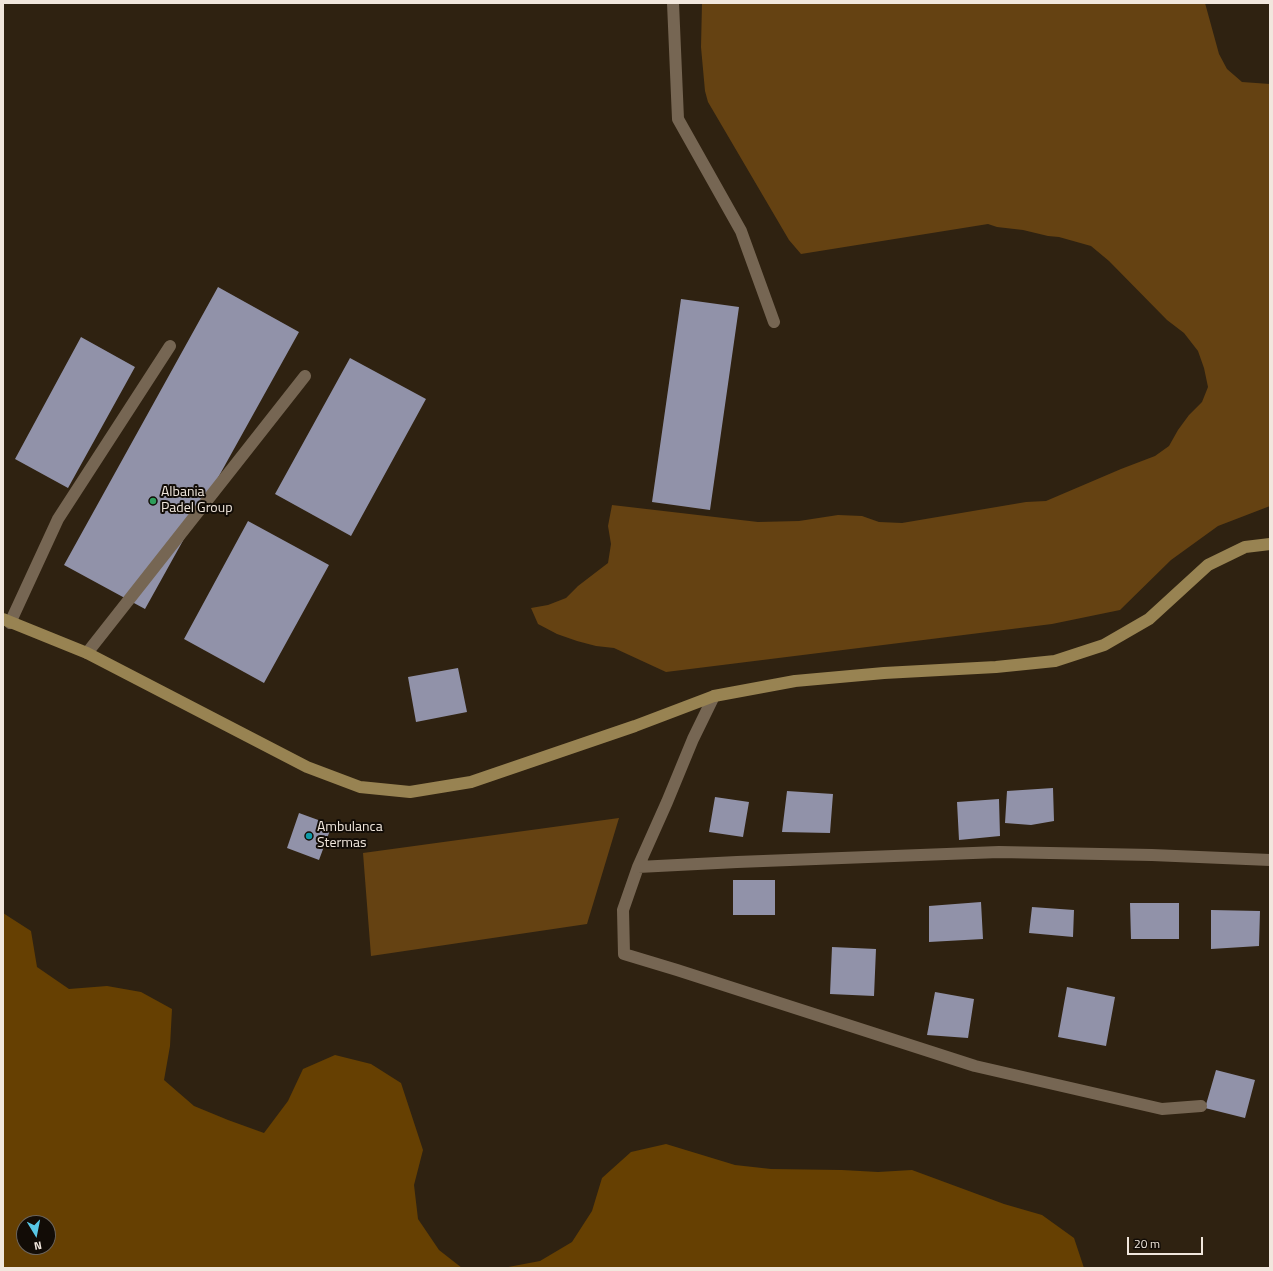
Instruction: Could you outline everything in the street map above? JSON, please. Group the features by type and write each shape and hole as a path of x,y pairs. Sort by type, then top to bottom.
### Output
{"main road":[{"path":"7,621 87,653 307,768 360,787 410,792 471,782 635,726 714,696 795,681 884,673 996,667 1055,661 1104,645 1149,620 1208,565 1245,547 1270,544"}],"street":[{"path":"673,3 678,119 740,231 774,322"},
{"path":"7,621 58,518 170,346"},
{"path":"87,653 305,376"},
{"path":"714,696 693,739 638,868 623,910 624,954 692,974 975,1066 1162,1109 1201,1106"},
{"path":"638,868 737,862 999,852 1152,855 1270,860"}],"shaded area":[{"path":"702,3 1205,3 1219,54 1227,69 1242,82 1270,84 1270,506 1218,526 1171,560 1120,610 1052,624 666,672 614,648 596,646 577,641 557,634 538,624 531,608 548,605 566,598 578,586 608,563 611,544 608,526 612,505 758,522 799,521 838,515 862,516 879,522 902,523 1026,502 1046,501 1155,456 1169,446 1189,415 1202,402 1208,387 1204,368 1198,351 1184,333 1167,320 1109,261 1091,246 1059,237 997,227 988,224 801,254 789,240 708,102 705,91 701,47"},
{"path":"619,818 587,924 371,956 363,853"},
{"path":"3,913 31,931 37,967 69,989 107,986 141,992 172,1009 170,1046 164,1080 194,1106 264,1133 288,1101 303,1069 335,1055 371,1064 401,1083 423,1150 414,1185 418,1219 439,1250 462,1268 3,1268"},
{"path":"666,1144 735,1165 771,1169 878,1172 912,1170 1004,1204 1042,1215 1074,1238 1084,1268 503,1268 540,1261 572,1242 592,1211 602,1178 631,1152"}],"building":[{"path":"218,287 299,332 145,609 64,565"},
{"path":"681,299 739,307 710,510 652,502"},
{"path":"81,337 135,367 68,488 15,459"},
{"path":"350,358 426,399 351,536 275,494"},
{"path":"248,521 329,565 264,683 184,639"},
{"path":"458,668 467,712 416,722 408,677"},
{"path":"1053,788 1054,821 1031,825 1005,823 1007,791"},
{"path":"787,791 833,794 830,833 782,832"},
{"path":"715,797 749,802 743,837 709,832"},
{"path":"999,799 1000,836 959,840 957,802"},
{"name":"Ambulanca Stermas","path":"299,813 332,825 319,860 287,848"},
{"path":"733,880 775,880 775,915 733,915"},
{"path":"981,902 983,939 929,942 929,906"},
{"path":"1130,903 1179,903 1179,939 1131,939"},
{"path":"1032,907 1074,910 1073,937 1029,933"},
{"path":"1211,910 1260,911 1259,946 1211,949"},
{"path":"832,947 876,949 874,996 830,994"},
{"path":"1067,987 1115,997 1106,1046 1058,1037"},
{"path":"935,992 974,999 968,1038 927,1035"},
{"path":"1216,1070 1255,1080 1245,1118 1205,1108"}],"place":[{"name":"Albania Padel Group","path":"153,501"},
{"name":"Ambulanca Stermas","path":"309,836"}]}
